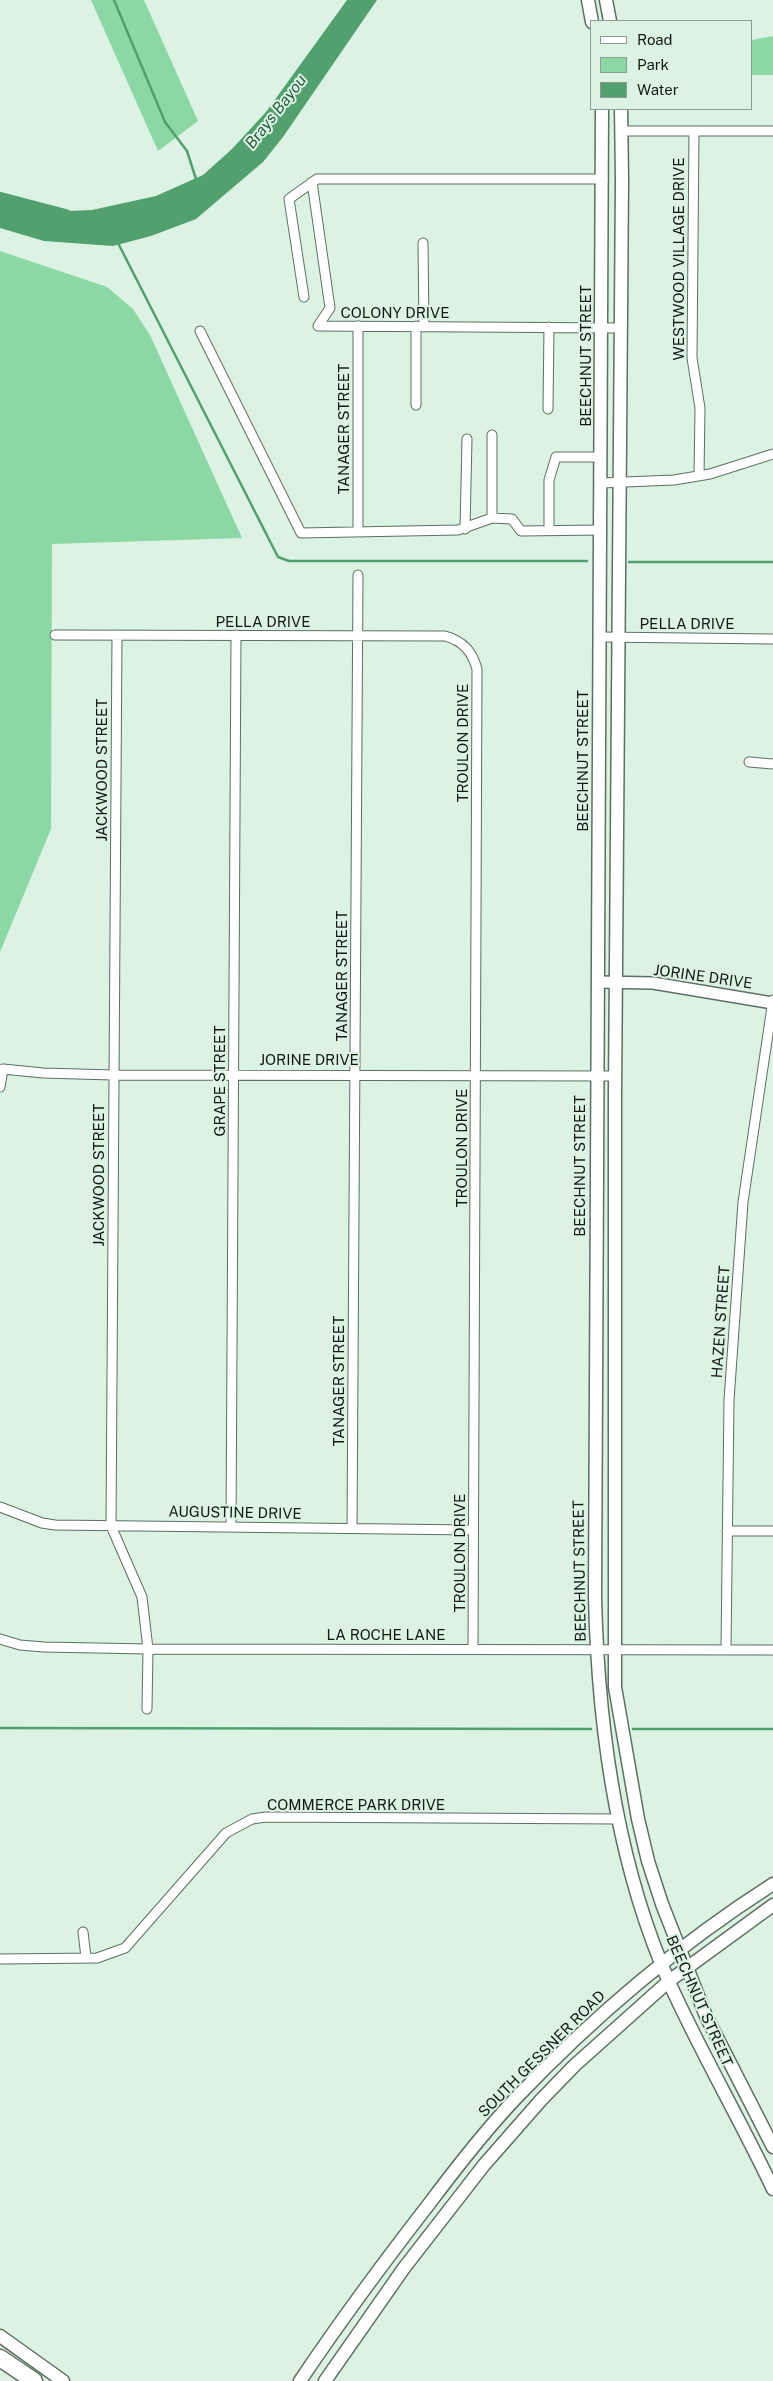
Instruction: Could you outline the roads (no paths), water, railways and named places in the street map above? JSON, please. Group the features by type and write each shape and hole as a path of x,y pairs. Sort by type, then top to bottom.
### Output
{"highway":[{"path":"0,2358 34,2381"},
{"path":"0,2371 15,2381"}],"main road":[{"path":"588,0 592,20"},
{"path":"606,0 610,20"},
{"name":"BEECHNUT STREET","path":"602,110 595,1468 597,1650 603,1728 618,1819 640,1900 662,1963 669,1981 773,2189"},
{"name":"BEECHNUT STREET","path":"621,110 622,202 614,1262 614,1650 619,1717 639,1824 648,1861 679,1949 706,2016 773,2147"},
{"path":"603,202 622,202"},
{"path":"599,809 618,809"},
{"path":"596,1262 614,1262"},
{"path":"595,1468 614,1468"},
{"name":"SOUTH GESSNER ROAD","path":"300,2381 387,2257 471,2149 515,2099 605,2013 662,1963 725,1915 773,1884"},
{"name":"SOUTH GESSNER ROAD","path":"325,2381 404,2268 484,2164 541,2100 575,2065 669,1981 773,1905"},
{"path":"728,2100 744,2091"},
{"path":"387,2257 404,2268"},
{"path":"0,2336 63,2381"}],"street":[{"path":"622,131 773,131"},
{"name":"WESTWOOD VILLAGE DRIVE","path":"694,131 692,358 700,408 699,476"},
{"path":"304,298 288,199 317,179 603,179"},
{"name":"COLONY DRIVE","path":"312,182 330,308 318,326 620,328"},
{"path":"416,405 423,243"},
{"name":"TANAGER STREET","path":"358,326 358,532"},
{"path":"548,409 549,327"},
{"path":"200,332 301,534 465,529 492,518 512,519 522,531 601,530"},
{"path":"492,435 492,518"},
{"path":"465,529 467,439"},
{"path":"601,483 674,480 699,476 773,454"},
{"path":"549,530 549,480 556,456 601,457"},
{"name":"TANAGER STREET","path":"352,1528 358,575"},
{"name":"PELLA DRIVE","path":"55,635 445,636 460,642 468,649"},
{"name":"JACKWOOD STREET","path":"117,635 113,1074 112,1526 141,1593 148,1648 148,1708"},
{"name":"GRAPE STREET","path":"232,1527 236,635"},
{"name":"PELLA DRIVE","path":"600,637 773,639"},
{"name":"TROULON DRIVE","path":"468,649 474,658 477,669 473,1649"},
{"path":"749,762 773,764"},
{"name":"JORINE DRIVE","path":"598,982 653,983 773,1002"},
{"name":"HAZEN STREET","path":"726,1649 729,1400 743,1202 773,1002"},
{"name":"JORINE DRIVE","path":"0,1087 3,1069 43,1073 113,1074 615,1076"},
{"name":"AUGUSTINE DRIVE","path":"0,1507 42,1523 112,1526 473,1530"},
{"path":"727,1531 773,1531"},
{"name":"LA ROCHE LANE","path":"0,1639 44,1647 773,1650"},
{"name":"COMMERCE PARK DRIVE","path":"0,1958 97,1958 125,1948 226,1833 252,1819 266,1817 618,1819"},
{"path":"83,1932 86,1957"}],"water":[{"path":"347,0 377,0 283,137 263,162 196,219 151,236 113,246 44,241 0,228 0,202 43,212 92,210 156,196 203,175 232,149 266,112"}],"waterway":[{"path":"114,0 165,122 187,151 196,179"},
{"name":"Brays Bayou","path":"0,200 65,217"},
{"path":"117,241 278,557 289,561 587,561"},
{"path":"629,562 773,562"},
{"path":"0,1728 591,1729"},
{"path":"633,1729 773,1729"}]}
